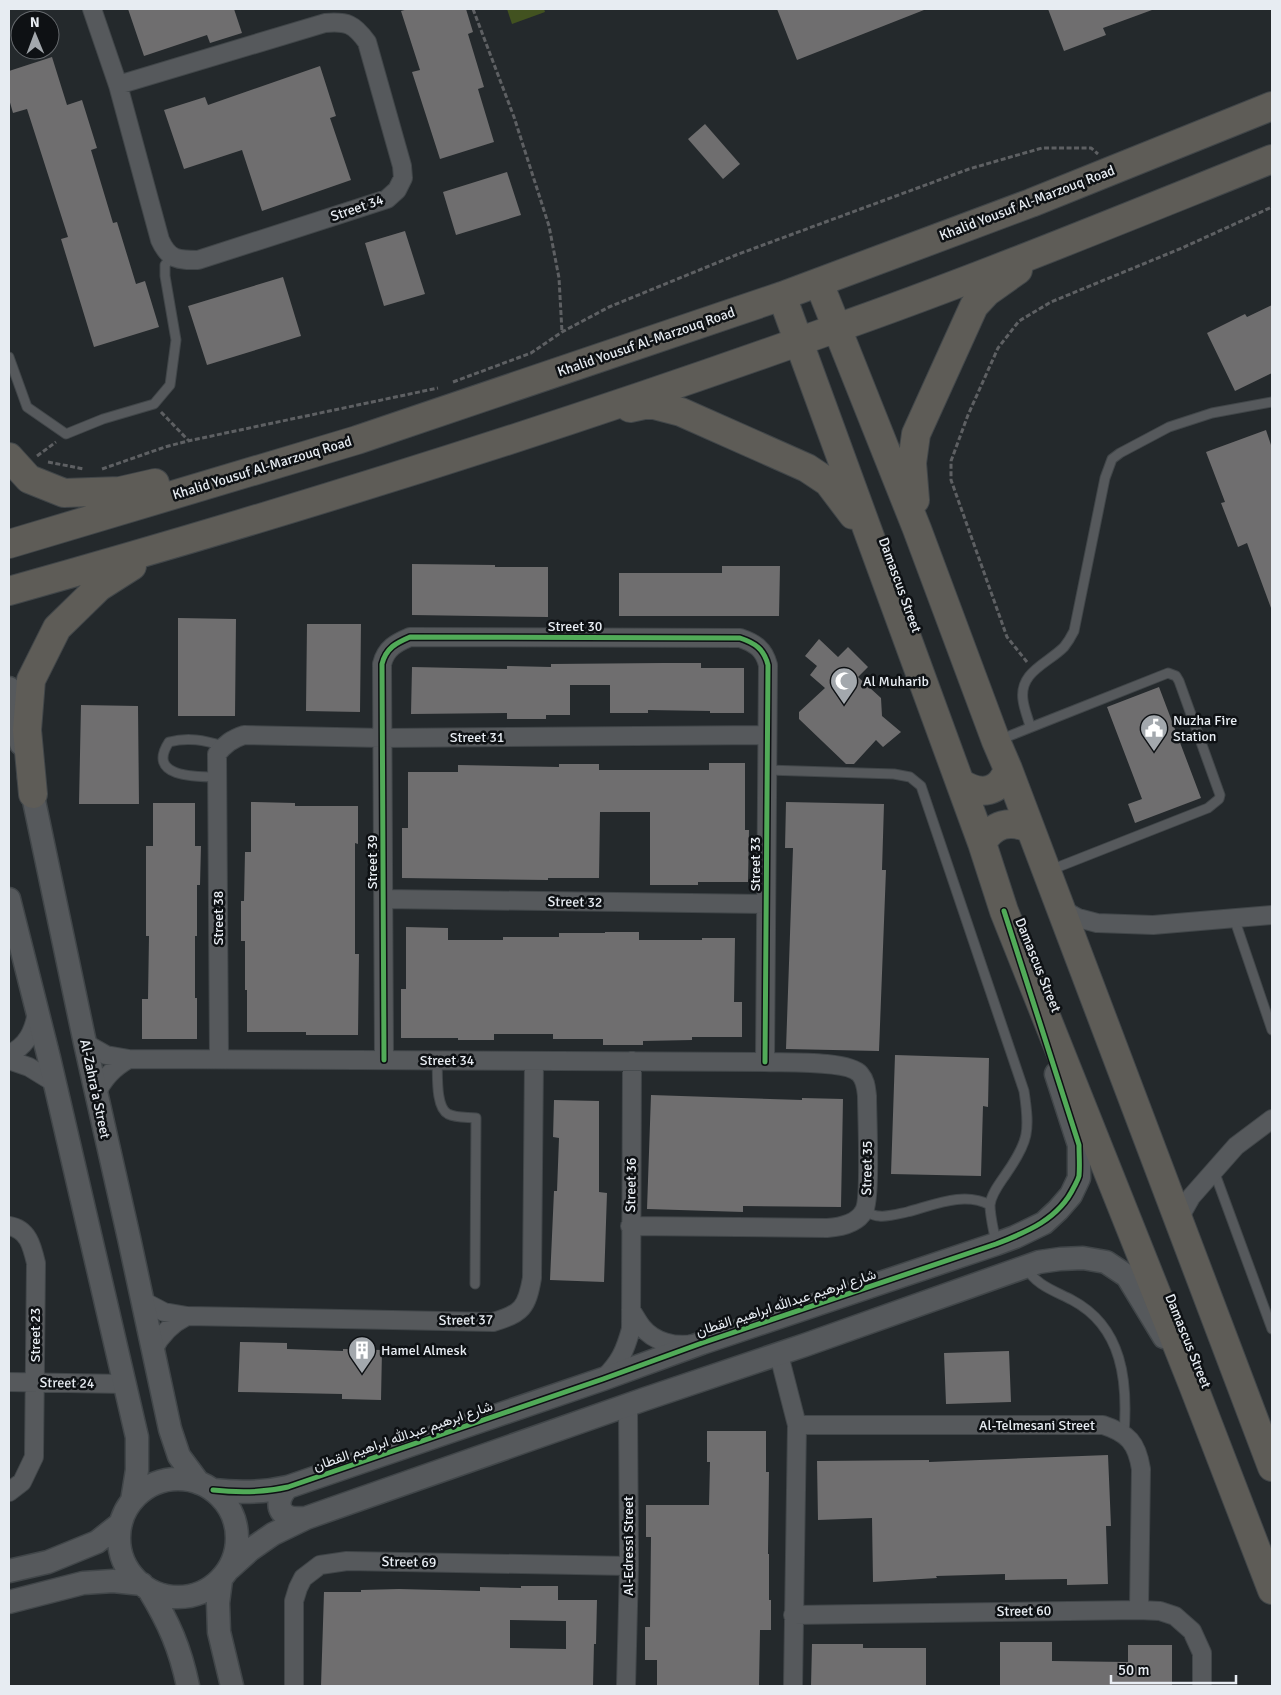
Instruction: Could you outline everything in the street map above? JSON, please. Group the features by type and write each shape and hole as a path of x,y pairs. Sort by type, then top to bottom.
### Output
{"main road":[{"name":"Khalid Yousuf Al-Marzouq Road","path":"9,544 357,440 782,296 1031,203 1272,106"},
{"path":"9,591 159,549 563,423 838,328 1055,246 1272,159"},
{"path":"917,529 912,464 914,441 969,315 974,306 987,292 1055,246"},
{"path":"819,283 917,529 1272,1467"},
{"name":"Damascus Street","path":"782,296 961,783 1004,911 1193,1385 1272,1590"},
{"path":"563,423 644,405 661,406 681,412 772,451 818,474 828,482 844,501 873,545"},
{"path":"9,457 29,479 64,493 120,491 357,440"},
{"path":"33,794 26,730 31,680 57,628 99,587 159,549"},
{"path":"961,783 975,790 988,790 1001,782 1008,768"},
{"path":"982,843 994,828 1002,824 1012,823 1030,829"}],"street":[{"path":"92,9 118,85 160,240 164,249 171,257"},
{"name":"Street 34","path":"118,85 325,23 339,22 350,24 367,42 402,166 403,178 397,190 387,199 198,260 184,260 171,257"},
{"name":"Street 30","path":"382,664 384,654 390,647 410,637 740,638 760,648 768,665"},
{"name":"Street 39","path":"382,664 384,1060"},
{"name":"Street 33","path":"765,1062 768,665"},
{"name":"Al-Zahra'a Street","path":"9,688 33,794 84,1043 129,1238 170,1429 179,1456 206,1487"},
{"name":"Street 31","path":"223,746 233,739 244,735 383,738 767,735"},
{"path":"217,777 217,754 223,746"},
{"name":"Street 38","path":"217,777 219,1059"},
{"path":"9,899 55,1083 136,1437 137,1470 132,1501"},
{"name":"Street 32","path":"384,900 766,904"},
{"path":"1060,908 1078,918 1097,923 1153,924 1272,914"},
{"name":"شارع ابرهيم عبدالله ابراهيم القطان","path":"206,1487 247,1493 267,1492 288,1487 602,1380 702,1343 886,1282 1005,1240 1044,1223 1071,1195 1079,1178 1079,1145 1004,911"},
{"path":"9,1054 16,1051 27,1041 35,1027 37,1012"},
{"name":"Street 34","path":"84,1043 106,1055 130,1059 765,1062"},
{"path":"96,1094 101,1083 109,1073 118,1065 130,1059"},
{"path":"9,1060 29,1068 55,1083"},
{"name":"Street 37","path":"143,1301 164,1312 188,1316 493,1322 511,1317 522,1308 529,1297 532,1278 534,1061"},
{"name":"Street 36","path":"602,1380 616,1365 626,1348 631,1330 632,1061"},
{"name":"Street 35","path":"630,1226 828,1228 844,1226 865,1211 867,1194 867,1096 865,1082 859,1072 836,1064 765,1062"},
{"path":"1178,1220 1191,1197 1236,1146 1272,1119"},
{"path":"82,1199 95,1207 103,1206 110,1203 115,1197 117,1190"},
{"name":"Street 23","path":"9,1226 18,1227 26,1236 32,1246 36,1263 34,1457 22,1482 9,1492"},
{"path":"94,1250 100,1235 107,1231 123,1233 129,1238"},
{"path":"1005,1240 1022,1237 1030,1240 1034,1247 1035,1255 1032,1262 1026,1267"},
{"path":"9,1602 83,1583 113,1580 145,1587 161,1595 190,1596 204,1591 250,1550 273,1534 306,1518 1039,1262 1083,1258 1106,1262 1127,1276 1193,1385"},
{"path":"922,1269 917,1276 916,1283 918,1289 922,1294 937,1298"},
{"path":"886,1282 900,1285 905,1291 906,1299 904,1306 899,1312"},
{"path":"631,1310 642,1328 660,1341 681,1346 702,1343"},
{"path":"153,1350 159,1338 167,1329 188,1316"},
{"path":"779,1354 797,1425 793,1686"},
{"name":"Street 24","path":"9,1382 125,1384"},
{"name":"Al-Edressi Street","path":"626,1686 629,1566 628,1406"},
{"path":"474,1423 468,1430 466,1438 468,1446 474,1451 490,1455"},
{"name":"Al-Telmesani Street","path":"797,1425 1103,1425 1124,1434"},
{"path":"1124,1434 1129,1438 1139,1454 1141,1469 1139,1610"},
{"path":"426,1440 435,1440 442,1444 447,1451 448,1459 445,1467 439,1472"},
{"path":"188,1686 177,1642 164,1614 145,1587 129,1572 119,1548 121,1523 125,1511 132,1501 141,1492 154,1484 184,1479 206,1487 224,1501 233,1516 237,1533 236,1550 225,1574 218,1603 219,1632 232,1686"},
{"path":"288,1487 282,1493 279,1502 281,1511 288,1517 306,1518"},
{"path":"9,1571 48,1562 97,1542 121,1523"},
{"name":"Street 69","path":"294,1686 294,1601 303,1578 320,1565 347,1561 629,1566"},
{"path":"48,1562 56,1563 62,1568 63,1583 58,1589"},
{"name":"Street 60","path":"793,1615 1139,1610 1160,1612 1175,1616 1192,1631 1202,1653 1202,1686"}],"lane":[{"path":"9,357 27,407 66,434 103,419 154,404 170,385 176,340 165,276 166,265 171,257"},
{"path":"1030,726 1023,701 1022,690 1025,680 1034,670 1064,647 1074,631 1105,478 1112,459 1135,444 1182,422 1212,413 1272,402"},
{"path":"996,741 1168,673 1176,676 1179,681 1220,795 1219,799 1208,808 1046,872"},
{"path":"217,777 194,777 175,773 166,768 162,760 164,750 169,742 184,738 204,740 223,746"},
{"path":"767,770 894,774 910,777 921,786 1024,1091 1028,1119 1026,1138 1018,1156 998,1186 990,1204"},
{"path":"1234,918 1272,1030"},
{"path":"438,1060 439,1103 445,1113 454,1116 476,1118 475,1284"},
{"path":"1214,1171 1272,1329"},
{"path":"865,1211 878,1216 891,1216 954,1200 980,1199 990,1204 1005,1240"},
{"path":"1026,1267 1029,1274 1041,1284 1086,1308 1100,1320 1110,1334 1124,1382 1124,1434"}],"path":[{"path":"473,9 514,117 549,226 559,278 562,332"},
{"path":"449,384 531,353 562,332 609,308 726,259 969,169 1042,148 1092,148 1116,169"},
{"path":"1034,670 1007,637 951,480 952,461 968,415 998,348 1019,320 1051,302 1182,248 1272,207"},
{"path":"94,472 164,447 188,441 440,388"},
{"path":"154,404 188,441"},
{"path":"66,434 36,457 86,470"}],"green space":[{"path":"507,9 544,9 545,12 512,24"}],"building":[{"path":"128,9 234,9 242,33 210,43 207,35 144,56"},
{"path":"408,9 466,9 473,32 468,34 484,87 478,89 494,142 440,159 412,72 420,70 401,11"},
{"path":"777,9 924,9 924,10 797,60"},
{"path":"1048,9 1152,10 1103,28 1106,35 1064,51"},
{"path":"43,60 53,60 67,105 82,100 97,148 91,150 113,223 117,222 136,284 145,281 159,327 94,347 61,239 68,237 27,109 13,113 9,99 9,71"},
{"path":"320,66 336,116 330,118 351,180 262,211 242,150 184,169 164,110 205,97 208,105"},
{"path":"705,124 740,164 723,179 688,139"},
{"path":"507,172 521,215 456,235 443,192"},
{"path":"405,231 425,294 384,306 365,243"},
{"path":"283,277 301,336 207,365 188,306"},
{"path":"1272,305 1272,373 1235,391 1207,333 1245,314 1247,317"},
{"path":"1266,430 1272,448 1272,608 1247,543 1238,547 1221,503 1225,502 1206,452"},
{"path":"412,564 548,567 548,617 412,615"},
{"path":"722,566 780,566 779,616 619,616 619,573 722,573"},
{"path":"178,618 236,619 235,716 178,716"},
{"path":"307,624 361,624 360,712 306,711"},
{"name":"Al Muharib","path":"819,639 838,657 848,647 868,667 858,677 881,698 882,716 901,732 883,747 876,740 854,764 846,764 799,719 799,712 825,688 810,675 817,666 805,656"},
{"path":"701,663 701,668 744,668 744,713 648,710 648,713 610,713 610,685 570,685 570,715 546,715 546,719 507,719 507,713 411,714 412,667 507,669 507,666 551,667 551,664"},
{"name":"Nuzha Fire Station","path":"1159,687 1201,798 1135,823 1128,804 1142,799 1107,707"},
{"path":"81,705 138,706 139,804 79,804"},
{"path":"709,763 745,763 745,830 749,830 748,882 698,882 698,885 650,885 650,812 600,812 599,878 548,878 548,880 402,878 402,828 408,828 408,772 458,772 458,765 559,767 559,764 599,764 599,770 709,770"},
{"path":"251,802 295,803 295,806 358,806 358,844 355,843 355,954 359,954 358,1035 306,1035 306,1032 247,1032 245,941 241,941 241,901 244,901 245,852 251,852"},
{"path":"786,802 884,804 882,870 886,870 879,1051 786,1049 793,848 785,848"},
{"path":"153,803 195,803 195,846 201,846 200,885 197,885 197,936 195,936 197,1039 142,1039 142,999 148,999 149,936 146,936 146,846 153,846"},
{"path":"406,927 448,928 448,940 503,940 503,937 559,937 559,933 605,932 639,932 639,940 735,938 734,1002 742,1002 742,1037 692,1037 692,1040 643,1041 643,1045 603,1045 603,1039 553,1039 553,1034 494,1034 494,1040 401,1038 401,989 406,989"},
{"path":"895,1055 989,1058 988,1107 983,1106 981,1176 891,1174"},
{"path":"651,1095 802,1100 802,1098 843,1099 841,1207 743,1206 743,1212 647,1209"},
{"path":"554,1100 599,1101 599,1192 607,1193 604,1282 550,1280 554,1191 557,1191 559,1138 553,1137"},
{"path":"240,1342 287,1343 287,1349 382,1350 381,1400 342,1399 342,1394 238,1392"},
{"path":"1009,1351 1011,1402 946,1404 944,1353"},
{"path":"707,1431 766,1431 766,1472 769,1472 768,1554 771,1630 760,1630 759,1686 657,1686 657,1660 645,1660 645,1627 650,1627 651,1537 646,1537 646,1505 709,1505 710,1462 707,1462"},
{"path":"1108,1455 1111,1526 1106,1526 1108,1584 1067,1585 1067,1579 1005,1580 1005,1574 936,1576 937,1578 873,1582 872,1518 818,1520 817,1461 929,1460 929,1462"},
{"path":"521,1586 558,1586 558,1600 597,1600 593,1686 321,1686 324,1592 399,1589 480,1591 480,1587 521,1588","holes":["510,1620 566,1621 566,1649 510,1648"]},
{"path":"1000,1642 1052,1642 1052,1661 1128,1662 1128,1645 1172,1645 1172,1686 1000,1686"},
{"path":"812,1644 863,1644 863,1648 926,1648 926,1686 811,1686"}],"cycle path":[{"path":"384,1060 382,664 389,650 410,637 740,638 758,647 768,665 765,1062"},
{"path":"213,1490 250,1492 288,1487 702,1343 996,1244 1019,1235 1051,1216 1068,1198 1078,1179 1079,1145 1004,911"}],"place":[{"name":"Al Muharib","path":"844,705"},
{"name":"Nuzha Fire Station","path":"1154,752"},
{"name":"Hamel Almesk","path":"362,1374"}]}
